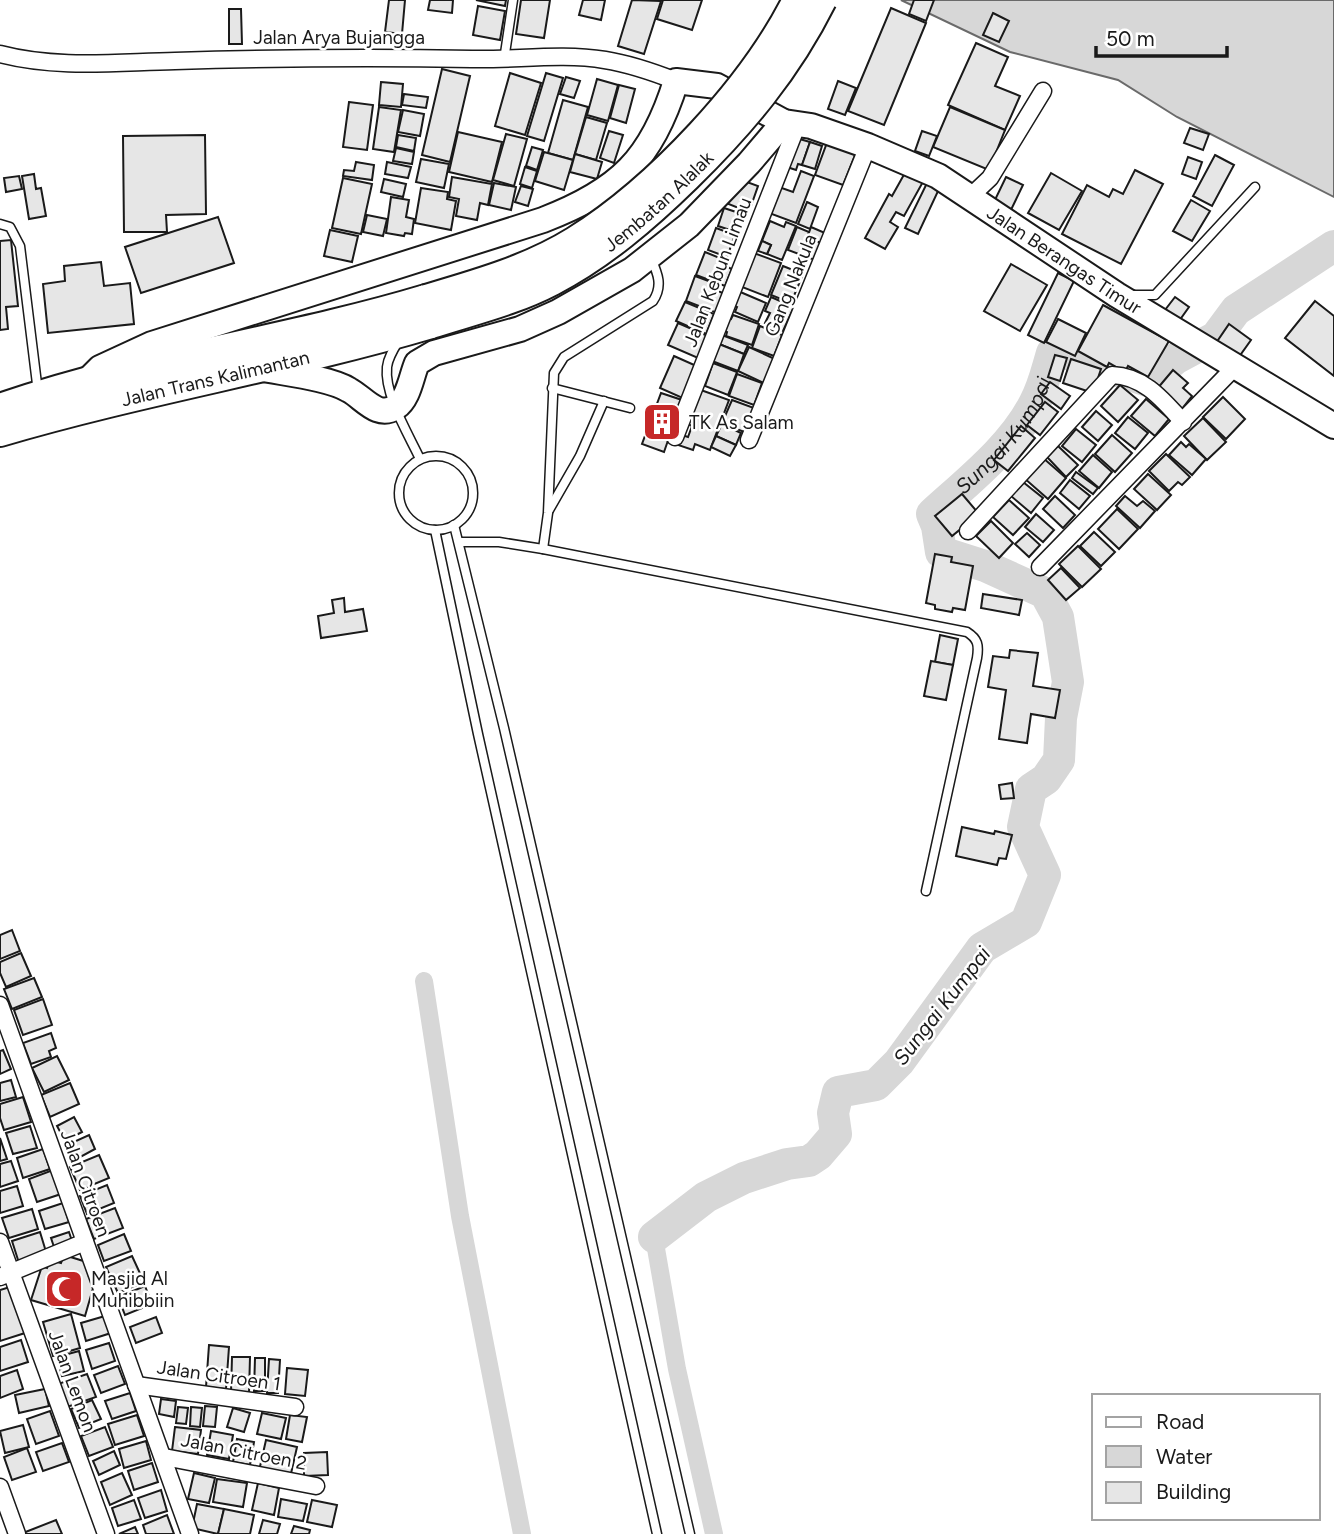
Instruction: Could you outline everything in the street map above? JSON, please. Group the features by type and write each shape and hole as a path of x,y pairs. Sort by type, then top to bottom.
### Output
{"highway":[{"name":"Jembatan Alalak","path":"420,318 469,286 541,259 575,241 620,208 712,122 766,53 797,0"},
{"name":"Jembatan Alalak","path":"420,318 515,297 552,281 596,254 632,227 728,137 758,103 784,66 822,0"},
{"name":"Jalan Trans Kalimantan","path":"0,432 60,414 259,368 420,318"},
{"name":"Jalan Trans Kalimantan","path":"0,408 158,363 354,319 420,318"}],"main road":[{"name":"Jalan Berangas Timur","path":"676,81 717,86 791,122 868,146 938,176 1117,295 1334,426"},
{"path":"86,382 100,368 152,344 543,220 578,206 600,194 639,158 669,104 676,81"},
{"path":"259,368 348,389 377,410 387,411 396,407 408,391 417,363 434,353 520,329 598,291 632,270 689,225 791,122"}],"street":[{"name":"Jalan Arya Bujangga","path":"0,54 41,62 83,63 320,56 504,60 565,57 603,59 643,68 676,81"},
{"path":"971,196 990,177 1043,91"},
{"name":"Jalan Kebun Limau","path":"675,437 791,122"},
{"name":"Gang Nakula","path":"749,440 868,146"},
{"path":"1040,567 1234,368"},
{"path":"968,531 1111,375 1132,379 1153,390 1183,422"},
{"name":"Jalan Citroen","path":"0,1006 190,1534"},
{"name":"Jalan Lemon","path":"0,1242 6,1275 106,1534"},
{"path":"6,1275 85,1242"},
{"name":"Jalan Citroen 1","path":"136,1385 296,1407"},
{"name":"Jalan Citroen 2","path":"164,1457 316,1486"},
{"path":"0,1487 17,1534"}],"lane":[{"path":"504,60 513,0"},
{"path":"1117,295 1155,295 1255,187"},
{"path":"0,224 10,227 20,246 38,395"},
{"path":"543,549 548,513 554,373 564,357 653,301 659,292 659,282 649,256"},
{"path":"420,318 391,354 387,367 396,407 421,460"},
{"path":"552,388 630,408"},
{"path":"548,513 580,456 604,401"},
{"path":"443,456 457,462 467,472 473,485 473,500 467,514 454,525 435,530 415,524 405,514 399,500 399,486 405,472 421,460 443,456"},
{"path":"454,525 504,728 690,1534"},
{"path":"435,530 657,1534"},
{"path":"459,542 499,542 543,549 967,632 977,641 979,647 926,891"}],"water":[{"path":"901,0 1334,0 1334,197 1177,117 1118,80 1010,52"}],"building":[{"path":"389,0 405,0 402,34 385,32"},
{"path":"430,0 453,0 452,13 428,10"},
{"path":"476,0 506,0 505,6"},
{"path":"521,0 550,0 544,38 516,34"},
{"path":"583,0 605,0 601,20 579,15"},
{"path":"632,0 661,1 644,54 618,46"},
{"path":"663,0 702,0 692,30 657,19"},
{"path":"914,0 934,0 926,21 909,14"},
{"path":"478,6 505,11 500,40 473,35"},
{"path":"891,8 926,23 884,125 848,111"},
{"path":"229,9 241,9 242,44 229,44"},
{"path":"993,13 1009,21 999,42 983,35"},
{"path":"976,43 1008,57 995,86 1020,96 1005,130 948,105"},
{"path":"442,69 470,76 450,162 422,155"},
{"path":"510,73 541,83 525,135 495,126"},
{"path":"546,73 563,78 544,141 527,136"},
{"path":"566,77 580,81 574,98 560,94"},
{"path":"597,79 618,85 608,121 587,115"},
{"path":"838,81 856,88 845,115 828,109"},
{"path":"381,82 403,84 401,107 379,105"},
{"path":"619,85 635,89 626,123 610,118"},
{"path":"404,94 428,97 426,108 402,105"},
{"path":"563,100 588,107 573,160 548,153"},
{"path":"349,102 373,105 367,150 343,147"},
{"path":"379,107 401,110 394,152 373,149"},
{"path":"950,107 1005,130 989,170 933,147"},
{"path":"403,110 424,114 420,136 398,132"},
{"path":"586,117 607,123 596,160 575,154"},
{"path":"1190,128 1209,134 1203,150 1184,143"},
{"path":"609,131 623,135 614,163 600,158"},
{"path":"922,131 937,136 929,156 915,151"},
{"path":"458,132 502,142 492,182 449,172"},
{"path":"506,134 527,139 514,186 493,180"},
{"path":"205,135 206,214 166,215 167,232 124,232 123,136"},
{"path":"398,135 416,138 414,151 396,147"},
{"path":"796,138 810,142 802,165 798,164 796,170 787,167"},
{"path":"828,140 857,150 843,185 815,175"},
{"path":"810,142 822,146 815,169 802,165"},
{"path":"532,147 543,150 537,170 526,166"},
{"path":"396,148 414,152 412,164 393,161"},
{"path":"544,152 573,160 564,190 535,181"},
{"path":"575,154 602,162 597,179 570,172"},
{"path":"1215,155 1234,165 1212,206 1193,196"},
{"path":"1188,157 1202,162 1196,179 1182,174"},
{"path":"421,159 449,164 444,188 416,182"},
{"path":"356,162 374,165 372,180 343,176 344,170 354,171"},
{"path":"387,162 411,167 408,178 385,174"},
{"path":"525,167 537,171 532,188 520,184"},
{"path":"1135,170 1163,184 1121,264 1062,234 1087,185 1109,197 1113,189 1123,194"},
{"path":"801,171 814,176 796,223 769,213 779,187 793,192"},
{"path":"906,171 924,180 904,216 896,212 890,222 898,227 885,249 865,238 889,194 892,196"},
{"path":"1051,173 1082,191 1059,230 1028,213"},
{"path":"34,174 36,189 41,188 46,216 29,219 22,176"},
{"path":"19,176 22,189 6,192 4,178"},
{"path":"452,177 492,184 488,205 480,203 477,220 456,216 459,199 449,197"},
{"path":"1006,177 1023,185 1009,214 992,206"},
{"path":"343,178 372,184 361,234 332,228"},
{"path":"736,178 758,186 751,206 743,203 741,209 726,203"},
{"path":"384,179 406,184 403,197 381,192"},
{"path":"494,183 516,187 511,210 489,205"},
{"path":"927,183 939,189 918,234 905,228"},
{"path":"521,186 533,189 528,206 515,202"},
{"path":"421,188 448,192 447,199 456,201 451,230 415,223"},
{"path":"391,197 409,200 406,217 414,219 412,234 405,233 404,236 386,233"},
{"path":"1191,200 1210,211 1192,241 1173,231"},
{"path":"807,202 818,207 810,229 798,224"},
{"path":"724,208 745,215 739,233 718,226"},
{"path":"367,215 387,219 383,236 363,232"},
{"path":"218,217 234,263 141,293 125,247"},
{"path":"770,221 784,227 786,222 796,226 782,260 767,254 771,245 762,241"},
{"path":"797,227 809,232 807,238 821,243 815,260 788,250"},
{"path":"811,227 825,233 821,243 807,238"},
{"path":"716,228 735,235 727,257 708,250"},
{"path":"330,230 358,236 352,262 324,256"},
{"path":"11,240 18,306 6,307 8,329 0,330 0,241"},
{"path":"762,241 771,245 767,254 758,251"},
{"path":"705,252 727,261 725,266 732,269 725,286 696,275"},
{"path":"751,252 781,263 768,297 737,285"},
{"path":"101,262 104,286 130,283 134,324 48,333 43,284 65,281 64,266"},
{"path":"1011,264 1047,285 1020,331 984,311"},
{"path":"783,266 803,274 791,303 771,295"},
{"path":"1058,273 1074,281 1044,343 1028,335"},
{"path":"695,276 714,283 711,288 725,294 717,313 686,301"},
{"path":"738,291 766,303 758,322 735,312 737,307 732,305"},
{"path":"771,297 794,307 783,331 765,323 770,313 765,311"},
{"path":"1175,297 1189,307 1179,321 1165,310"},
{"path":"1315,301 1334,316 1334,376 1285,338"},
{"path":"685,302 714,314 706,334 676,321"},
{"path":"1103,305 1169,341 1148,377 1128,366 1125,372 1109,363 1107,367 1078,351"},
{"path":"733,315 759,324 752,345 726,336 727,332 722,330 727,318 731,319"},
{"path":"1058,319 1086,333 1075,356 1046,342"},
{"path":"678,323 708,336 698,358 668,345"},
{"path":"1229,324 1251,340 1236,361 1214,346"},
{"path":"760,326 782,335 774,356 752,348"},
{"path":"722,335 748,345 744,354 719,344"},
{"path":"719,344 744,354 738,371 712,361"},
{"path":"749,347 777,360 766,384 738,371"},
{"path":"1055,355 1067,358 1060,381 1048,377"},
{"path":"674,356 701,368 687,400 660,388"},
{"path":"1071,359 1101,369 1093,393 1063,383"},
{"path":"713,363 737,372 728,395 705,386"},
{"path":"1173,370 1188,383 1183,388 1192,396 1181,410 1157,389"},
{"path":"737,374 762,383 754,405 729,396"},
{"path":"1050,382 1070,396 1061,409 1041,394"},
{"path":"1120,385 1138,400 1118,422 1101,406"},
{"path":"698,389 729,400 710,450 695,444 693,450 678,445 682,435 688,437 692,426 686,423"},
{"name":"TK As Salam","path":"661,393 682,400 664,452 642,444"},
{"path":"1223,397 1245,419 1226,439 1203,417"},
{"path":"1146,399 1169,419 1155,436 1131,416"},
{"path":"732,400 754,408 744,432 722,423"},
{"path":"1045,402 1058,412 1040,435 1027,425"},
{"path":"1096,411 1112,425 1098,441 1082,427"},
{"path":"1128,417 1148,433 1135,449 1115,433"},
{"path":"1203,418 1226,442 1207,460 1184,436"},
{"path":"722,424 741,433 736,445 716,436"},
{"path":"1021,426 1035,438 1008,471 994,460"},
{"path":"1076,429 1096,445 1082,462 1062,446"},
{"path":"1112,435 1132,453 1115,472 1095,454"},
{"path":"716,436 736,445 730,456 711,447"},
{"path":"1181,442 1186,447 1189,444 1206,459 1192,475 1169,455"},
{"path":"1058,446 1078,465 1066,477 1047,457"},
{"path":"1166,454 1190,477 1182,485 1178,482 1169,491 1149,471"},
{"path":"1093,455 1112,472 1099,488 1079,471"},
{"path":"1042,457 1066,478 1048,499 1024,478"},
{"path":"1076,472 1098,488 1093,494 1072,478"},
{"path":"1148,474 1171,495 1157,510 1134,489"},
{"path":"1070,480 1090,496 1079,509 1060,493"},
{"path":"1023,482 1043,498 1031,513 1011,496"},
{"path":"962,494 979,514 952,536 935,516"},
{"path":"1055,496 1075,515 1063,528 1043,509"},
{"path":"1125,496 1137,506 1143,501 1155,511 1140,528 1116,506"},
{"path":"1009,500 1029,518 1013,535 993,517"},
{"path":"1117,509 1138,529 1119,549 1098,529"},
{"path":"1036,514 1054,530 1043,542 1025,527"},
{"path":"991,521 1013,543 999,558 976,536"},
{"path":"1094,532 1115,552 1101,566 1080,546"},
{"path":"1027,533 1040,545 1029,557 1015,544"},
{"path":"1078,546 1101,569 1082,587 1059,564"},
{"path":"935,554 952,557 951,562 973,566 965,610 953,608 952,612 935,609 935,605 926,603"},
{"path":"1061,568 1080,588 1066,600 1048,580"},
{"path":"983,594 1022,600 1019,615 981,608"},
{"path":"344,598 345,612 363,609 367,631 321,638 318,616 334,613 332,600"},
{"path":"940,635 958,639 953,665 935,662"},
{"path":"1010,650 1038,653 1033,686 1060,690 1055,718 1031,714 1027,743 999,739 1006,690 988,687 993,656 1009,658"},
{"path":"931,661 953,665 946,700 924,696"},
{"path":"1012,783 1014,798 1001,799 999,785"},
{"path":"962,827 1012,835 1006,859 999,858 997,865 956,856"},
{"path":"12,930 20,951 0,959 0,935"},
{"path":"21,953 31,976 6,987 0,973 0,962"},
{"path":"34,978 42,997 12,1009 4,989"},
{"path":"43,999 52,1025 23,1035 14,1010"},
{"path":"51,1033 56,1048 49,1051 51,1057 31,1064 23,1043"},
{"path":"3,1050 11,1069 0,1074 0,1051"},
{"path":"57,1056 69,1080 44,1092 32,1068"},
{"path":"11,1080 16,1097 0,1101 0,1083"},
{"path":"70,1083 79,1104 50,1117 41,1095"},
{"path":"23,1097 31,1122 4,1130 0,1118 0,1104"},
{"path":"74,1117 82,1132 65,1141 57,1126"},
{"path":"30,1126 37,1148 13,1154 6,1133"},
{"path":"89,1135 95,1149 73,1161 65,1146"},
{"path":"0,1138 7,1159 0,1161"},
{"path":"43,1149 50,1169 23,1178 17,1158"},
{"path":"99,1155 109,1178 80,1190 70,1167"},
{"path":"11,1161 18,1181 0,1187 0,1164"},
{"path":"53,1170 61,1194 37,1202 29,1179"},
{"path":"107,1185 114,1203 87,1214 80,1196"},
{"path":"17,1186 23,1206 0,1213 0,1191"},
{"path":"63,1203 69,1222 45,1229 39,1211"},
{"path":"115,1208 123,1228 94,1239 86,1219"},
{"path":"32,1209 38,1229 9,1238 2,1218"},
{"path":"40,1232 47,1255 19,1263 12,1241"},
{"path":"69,1232 73,1244 55,1250 51,1238"},
{"path":"124,1234 131,1251 104,1261 98,1245"},
{"name":"Masjid Al Muhibbiin","path":"64,1255 93,1264 89,1276 96,1278 85,1316 31,1300 42,1266 47,1268 50,1260 61,1263"},
{"path":"132,1256 144,1282 118,1293 106,1267"},
{"path":"145,1286 152,1304 125,1315 118,1297"},
{"path":"10,1287 25,1333 0,1341 0,1290"},
{"path":"71,1314 80,1348 53,1356 43,1322"},
{"path":"105,1316 111,1333 86,1341 81,1323"},
{"path":"156,1317 162,1333 136,1343 130,1327"},
{"path":"21,1340 28,1362 0,1371 0,1347"},
{"path":"109,1343 115,1361 92,1369 86,1350"},
{"path":"209,1345 229,1347 226,1389 206,1387"},
{"path":"79,1351 84,1371 62,1376 57,1357"},
{"path":"232,1357 250,1357 249,1393 231,1392"},
{"path":"255,1358 265,1358 265,1391 254,1391"},
{"path":"269,1359 280,1360 278,1393 267,1393"},
{"path":"118,1366 125,1384 101,1393 94,1375"},
{"path":"287,1368 308,1370 305,1396 285,1394"},
{"path":"17,1370 23,1389 0,1398 0,1376"},
{"path":"87,1374 96,1397 67,1407 58,1384"},
{"path":"45,1389 49,1406 19,1413 15,1395"},
{"path":"130,1393 136,1411 112,1419 105,1401"},
{"path":"161,1399 176,1401 174,1417 159,1414"},
{"path":"92,1400 101,1419 79,1428 71,1409"},
{"path":"205,1406 217,1407 215,1427 203,1426"},
{"path":"178,1407 188,1408 186,1424 176,1423"},
{"path":"191,1407 202,1408 200,1427 190,1426"},
{"path":"233,1408 250,1413 244,1432 227,1427"},
{"path":"50,1411 59,1436 36,1444 27,1419"},
{"path":"262,1413 286,1418 281,1439 257,1434"},
{"path":"137,1415 144,1436 115,1445 108,1424"},
{"path":"290,1415 307,1417 302,1442 286,1439"},
{"path":"23,1425 29,1447 5,1453 0,1431"},
{"path":"105,1427 113,1447 89,1456 81,1436"},
{"path":"175,1427 201,1430 198,1454 172,1451"},
{"path":"211,1431 233,1435 229,1459 207,1455"},
{"path":"237,1439 254,1442 250,1465 233,1462"},
{"path":"266,1440 297,1447 290,1478 259,1471"},
{"path":"146,1441 151,1460 124,1468 119,1449"},
{"path":"62,1443 69,1462 43,1471 36,1452"},
{"path":"27,1448 36,1472 12,1480 4,1457"},
{"path":"114,1451 120,1465 99,1475 93,1461"},
{"path":"327,1452 328,1475 304,1476 304,1453"},
{"path":"152,1463 158,1482 134,1490 128,1471"},
{"path":"122,1473 132,1495 110,1505 101,1482"},
{"path":"194,1473 215,1478 209,1503 188,1499"},
{"path":"217,1479 247,1483 243,1507 213,1502"},
{"path":"258,1483 279,1488 274,1515 252,1510"},
{"path":"161,1490 167,1511 145,1518 138,1498"},
{"path":"281,1499 307,1504 303,1521 278,1517"},
{"path":"134,1500 141,1519 118,1526 112,1508"},
{"path":"312,1500 337,1505 332,1527 307,1522"},
{"path":"197,1504 224,1509 218,1534 192,1528"},
{"path":"224,1509 254,1515 250,1534 218,1534"},
{"path":"167,1515 174,1534 146,1534 143,1525"},
{"path":"56,1520 62,1534 23,1534 23,1533"},
{"path":"263,1520 280,1524 277,1534 259,1534"},
{"path":"294,1526 310,1530 309,1534 291,1534"},
{"path":"135,1527 138,1534 119,1534"}],"waterway":[{"name":"Sungai Kumpai","path":"654,1237 706,1197 744,1178 787,1164 809,1161 818,1155 836,1134 833,1113 838,1092 876,1085 899,1062 982,948 1026,922 1045,875 1023,827 1031,789 1046,779 1059,760 1061,718 1068,682 1058,617 1045,593 985,566 941,552 932,514 988,463 1014,435 1037,398 1052,353 1068,354 1148,381 1175,359 1216,337 1236,310 1334,246"},
{"path":"424,981 460,1216 522,1534"},
{"name":"Sungai Kumpai","path":"654,1237 677,1369 714,1534"}],"place":[{"name":"TK As Salam","path":"662,422"},
{"name":"Masjid Al Muhibbiin","path":"64,1289"}]}
